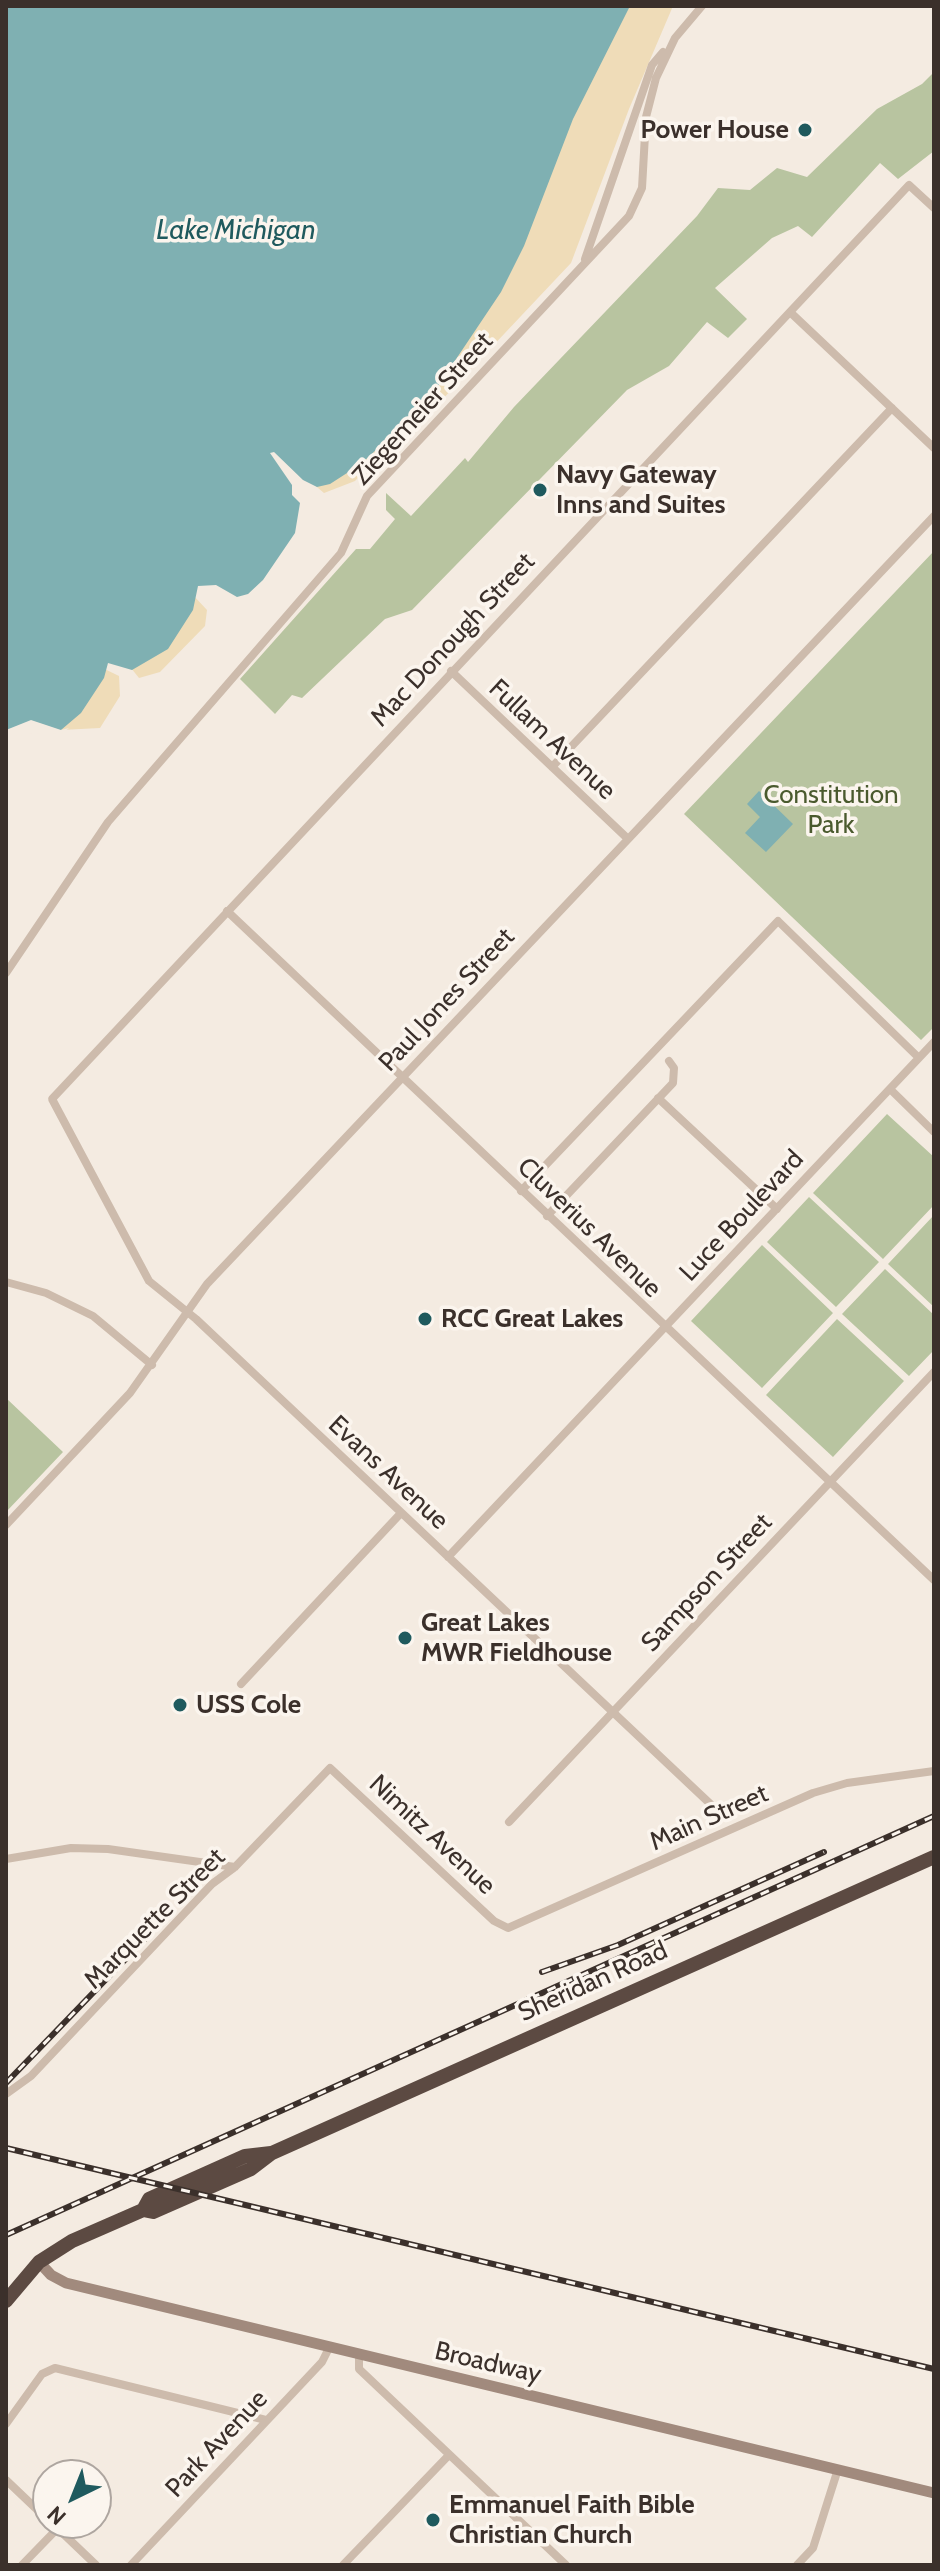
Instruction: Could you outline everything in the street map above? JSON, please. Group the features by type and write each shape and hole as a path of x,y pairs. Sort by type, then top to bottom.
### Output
{"highway":[{"name":"Sheridan Road","path":"6,2301 39,2262 72,2241 143,2210 153,2212 251,2169 272,2153 934,1857"}],"street":[{"name":"Ziegemeier Street","path":"6,973 108,822 341,553 367,496 636,205 646,170 649,102 675,38 702,6"},
{"path":"584,264 652,65 675,38"},
{"name":"Mac Donough Street","path":"69,1130 52,1099 451,671 909,185 934,208"},
{"path":"790,312 934,448"},
{"path":"552,767 892,408"},
{"name":"Paul Jones Street","path":"6,1525 152,1365 207,1284 934,516"},
{"name":"Fullam Avenue","path":"451,671 627,838"},
{"name":"Cluverius Avenue","path":"227,911 934,1582"},
{"path":"521,1191 778,921 919,1058"},
{"name":"Luce Boulevard","path":"448,1557 934,1042"},
{"path":"547,1216 675,1078 669,1061"},
{"path":"890,1089 934,1132"},
{"path":"658,1098 777,1209"},
{"name":"Evans Avenue","path":"69,1130 149,1281 188,1312 721,1814"},
{"path":"6,1282 46,1293 93,1316 152,1365"},
{"name":"Sampson Street","path":"509,1822 934,1372"},
{"path":"241,1684 401,1513"},
{"name":"Marquette Street","path":"6,2094 31,2076 212,1884 235,1867 330,1768"},
{"name":"Nimitz Avenue","path":"330,1768 494,1921 508,1928"},
{"name":"Main Street","path":"508,1928 813,1793 847,1783 934,1771"},
{"path":"6,1859 71,1848 108,1849 235,1867"},
{"name":"Broadway","path":"39,2262 51,2275 66,2283 934,2493"},
{"name":"Park Avenue","path":"131,2565 322,2362 329,2348"},
{"path":"359,2355 359,2369 561,2563"},
{"path":"6,2424 42,2374 55,2368 266,2420"},
{"path":"343,2565 449,2455"},
{"path":"797,2565 813,2548 838,2469"},
{"path":"6,2480 32,2505"},
{"path":"22,2565 41,2539"},
{"path":"68,2539 96,2565"}],"green space":[{"path":"934,72 934,151 898,179 880,163 812,237 798,226 772,238 715,288 747,319 728,338 707,322 669,366 627,390 412,610 385,619 302,698 292,695 275,714 240,679 356,549 370,549 395,519 386,510 386,493 411,516 465,458 468,462 514,407 697,216 718,188 750,190 777,168 807,177 877,109 922,84"},
{"name":"Constitution Park","path":"934,551 934,1027 921,1040 684,814"},
{"path":"887,1114 934,1157 934,1205 883,1259 813,1193"},
{"path":"809,1197 879,1262 836,1307 767,1242"},
{"path":"934,1215 934,1307 888,1264"},
{"path":"762,1245 833,1313 762,1388 691,1321"},
{"path":"885,1269 934,1315 934,1350 909,1376 842,1314"},
{"path":"837,1319 904,1381 833,1457 766,1395"},
{"path":"6,1398 63,1452 6,1512"}],"sand":[{"path":"507,6 673,6 629,109 571,263 422,421 414,421 355,481 324,493 299,472"},
{"path":"178,579 207,610 205,626 160,672 139,678 119,653"},
{"path":"86,660 119,676 120,696 100,728 61,730"}],"water":[{"name":"Lake Michigan","path":"6,6 630,6 573,119 524,246 501,292 428,401 361,464 330,484 317,487 303,480 274,452 270,453 292,485 292,495 300,503 295,533 263,580 248,594 237,597 216,585 198,586 193,610 168,649 132,670 108,663 104,678 81,713 61,730 6,734"},
{"path":"759,791 793,824 766,852 745,833 760,817 747,804"}],"pier":[{"path":"31,720 61,730 69,728 61,734 32,733 6,738 6,730"}],"railway":[{"path":"6,2235 934,1816"},
{"path":"542,1972 618,1945 824,1852"},
{"path":"6,2083 146,1938"},
{"path":"6,2148 934,2369"}],"place":[{"name":"Power House","path":"805,130"},
{"name":"Navy Gateway Inns and Suites","path":"540,490"},
{"name":"RCC Great Lakes","path":"425,1319"},
{"name":"Great Lakes MWR Fieldhouse","path":"405,1638"},
{"name":"USS Cole","path":"180,1705"},
{"name":"Emmanuel Faith Bible Christian Church","path":"433,2520"}]}
